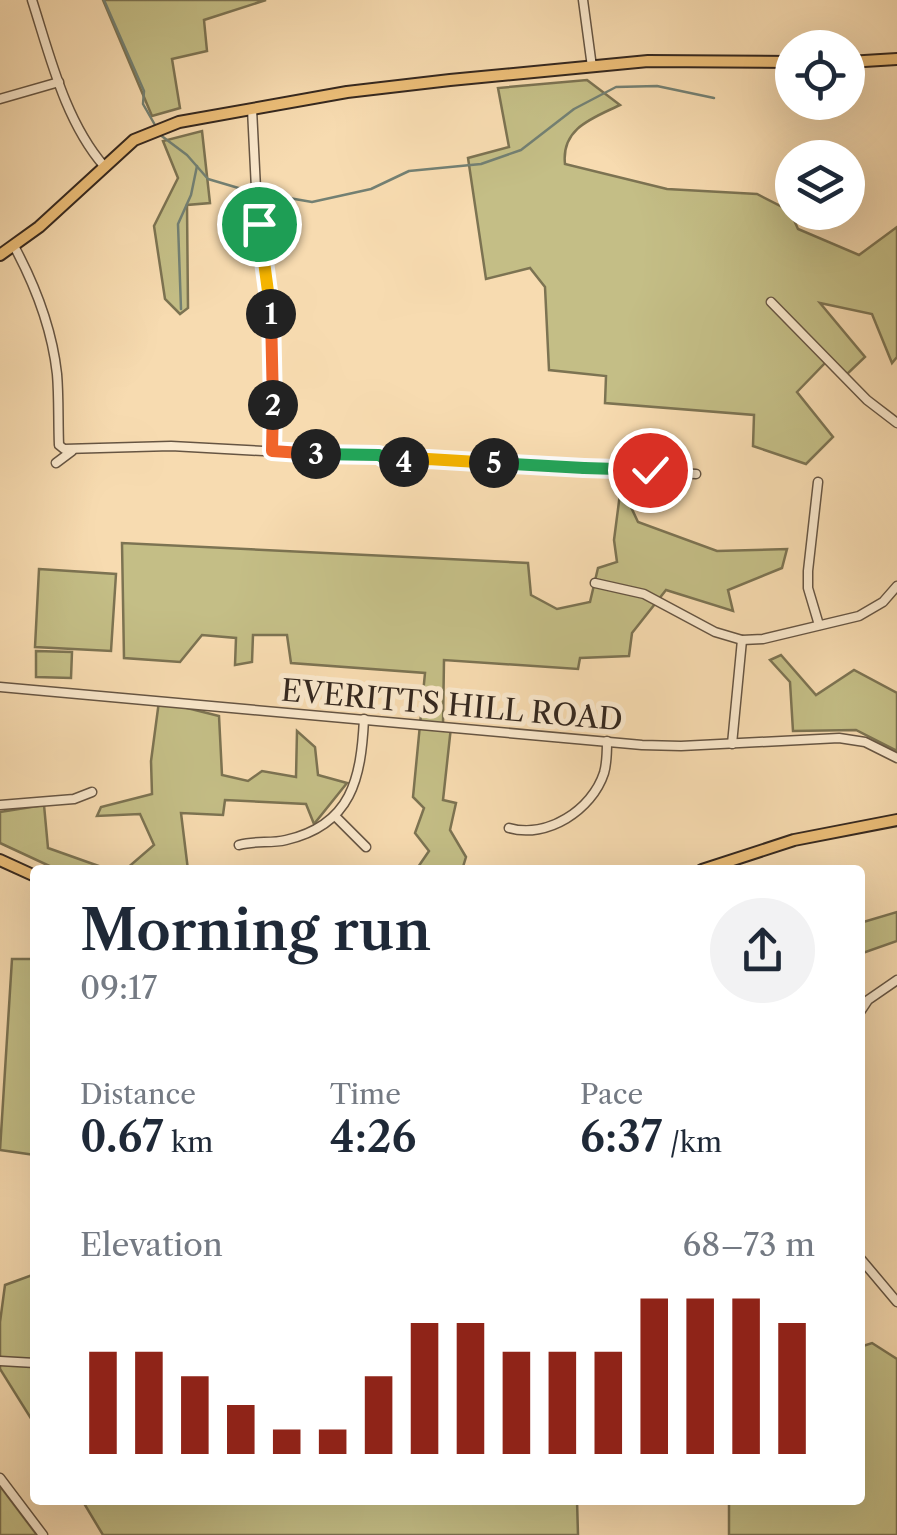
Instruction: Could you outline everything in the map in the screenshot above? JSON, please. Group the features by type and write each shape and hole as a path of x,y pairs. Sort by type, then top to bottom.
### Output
{"main road":[{"path":"865,61 897,59"},
{"path":"0,256 64,205 134,140 154,130 400,84 668,61 775,62"},
{"path":"717,865 794,840 897,820"},
{"path":"0,860 30,874"}],"street":[{"path":"32,0 59,82 87,145 104,166"},
{"path":"582,0 592,67"},
{"path":"0,100 59,82"},
{"path":"252,110 257,209 274,342 272,451"},
{"path":"14,246 30,278 51,340 57,372 60,445 72,451 171,446 379,455 399,451 411,460 696,474"},
{"path":"771,302 866,400 897,422"},
{"path":"56,463 72,451"},
{"path":"818,482 808,588 819,625"},
{"path":"596,583 644,594 714,632 742,640 870,612 897,586"},
{"path":"732,744 742,640"},
{"name":"EVERITTS HILL ROAD","path":"0,686 607,742 681,746 839,738 865,742 897,758"},
{"path":"240,845 254,840 276,842 295,838 335,816 354,787 364,719"},
{"path":"510,828 521,831 547,826 583,805 603,777 607,742"},
{"path":"0,805 74,799 92,792"},
{"path":"335,816 366,847"},
{"path":"865,1004 897,980"},
{"path":"865,1265 897,1302"},
{"path":"865,1278 871,1273"},
{"path":"0,1360 30,1363"},
{"path":"0,1478 43,1535"}],"shaded area":[{"path":"103,0 266,0 204,20 207,51 172,59 180,108 152,116"},
{"path":"587,80 620,105 574,133 568,141 565,164 667,189 757,194 775,203 775,230 800,230 859,255 897,227 897,357 892,363 872,314 820,303 865,357 845,376 828,360 797,392 833,437 806,464 753,446 754,415 605,403 606,376 549,370 545,287 530,268 486,279 468,158 509,147 498,88"},
{"path":"202,131 210,203 187,205 188,308 180,314 165,299 154,226 178,178 163,141"},
{"path":"621,486 638,522 717,551 787,549 782,568 728,590 733,611 666,590 632,633 629,656 580,658 578,669 444,660 443,725 451,727 443,800 456,803 450,830 466,857 464,865 419,865 429,851 415,833 424,808 413,797 425,673 291,663 287,635 253,635 252,662 235,665 236,638 202,635 180,662 124,658 122,543 528,563 531,595 557,609 590,602 598,568 617,562 614,540"},
{"path":"39,569 116,574 111,651 35,647"},
{"path":"36,651 72,652 71,678 36,677"},
{"path":"781,655 816,695 854,670 897,693 897,751 856,730 793,731 790,682 770,660"},
{"path":"159,701 219,716 222,775 248,781 262,771 296,777 297,731 315,747 318,775 347,783 314,824 306,804 225,800 223,815 181,813 187,865 131,865 154,845 140,814 97,816 101,807 152,794 151,761"},
{"path":"44,805 48,848 96,865 47,865 0,843 0,812"},
{"path":"897,912 897,941 865,952 865,922"},
{"path":"12,959 30,959 30,1154 0,1150"},
{"path":"30,1276 30,1417 0,1369 5,1285"},
{"path":"872,1343 897,1359 897,1535 729,1535 729,1505 865,1505 865,1345"},
{"path":"0,1486 37,1535 0,1535"},
{"path":"85,1505 577,1505 578,1535 103,1535"}],"waterway":[{"path":"104,0 144,91 143,104 155,125"},
{"path":"260,193 312,202 371,189 409,171 481,164 521,150 574,109 616,87 657,86 714,98"},
{"path":"159,134 187,155 208,179 252,192"},
{"path":"181,309 178,224 191,195 197,166"}],"route":[{"path":"259,224 274,342 272,451 379,455 393,464 428,459 650,470"}]}
